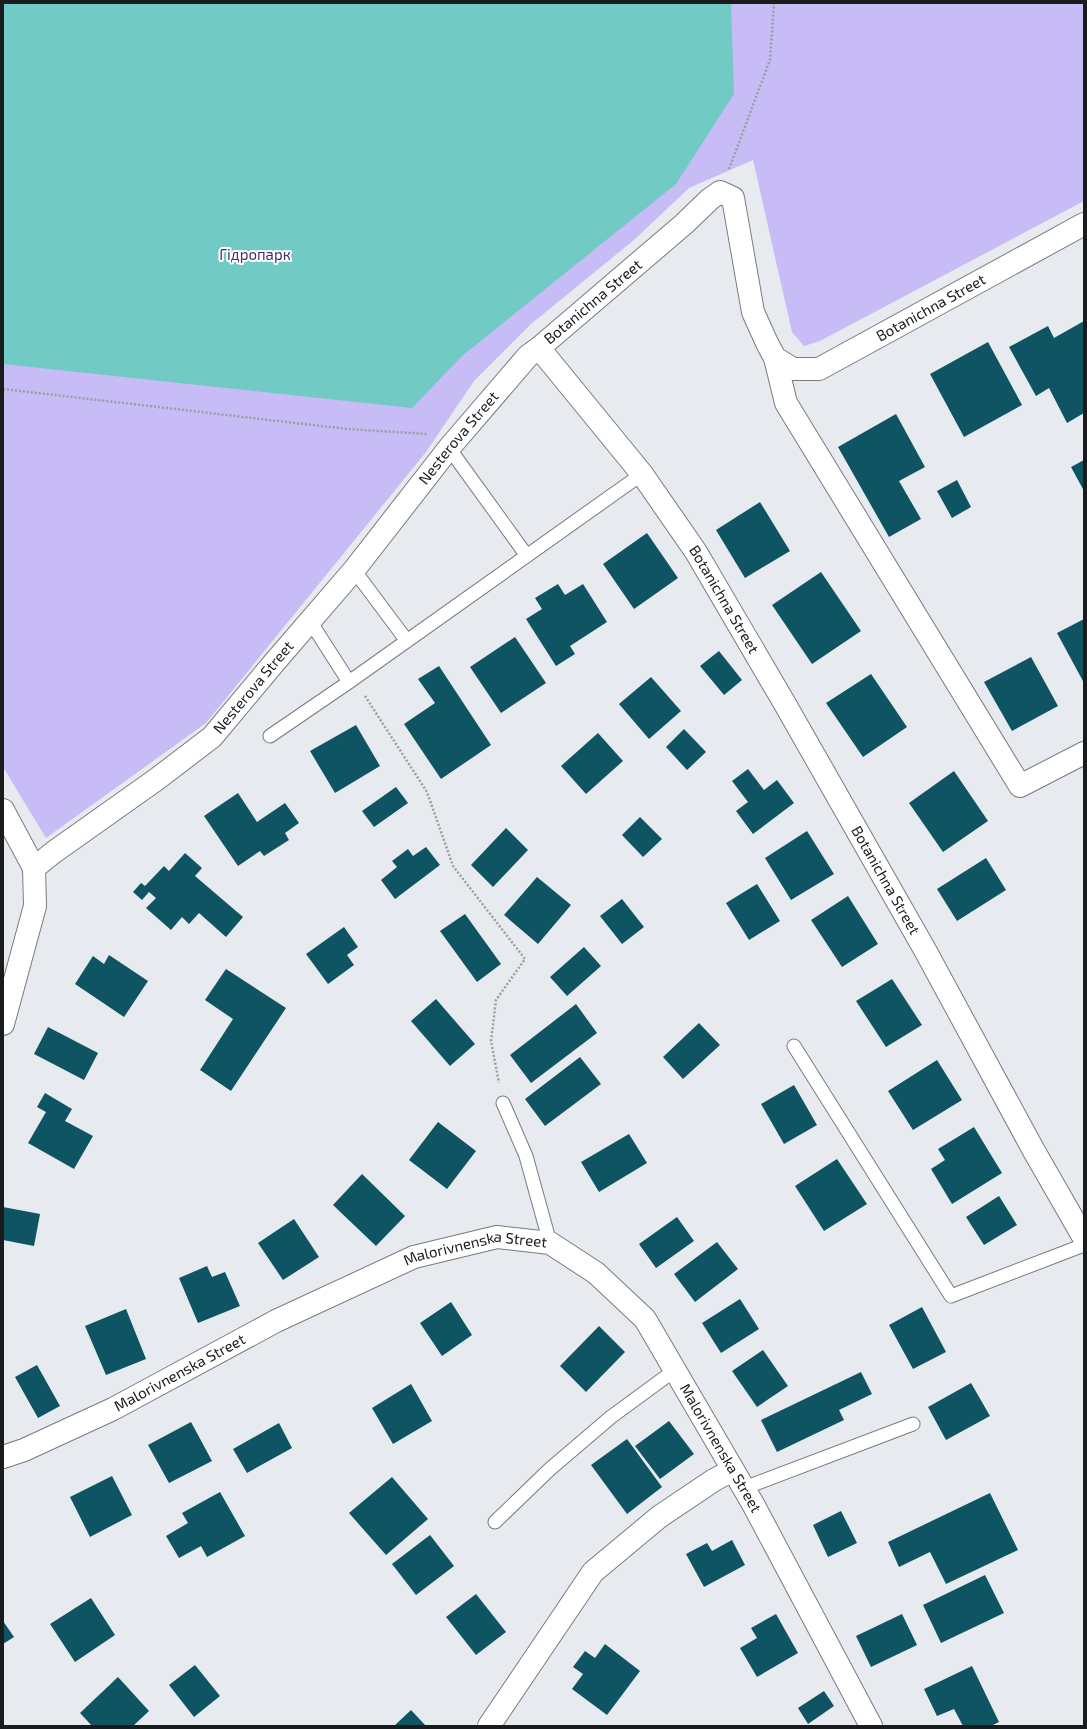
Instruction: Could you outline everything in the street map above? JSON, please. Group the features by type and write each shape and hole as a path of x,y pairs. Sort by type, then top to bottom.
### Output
{"street":[{"name":"Botanichna Street","path":"720,192 710,198 684,224 539,348 642,474 696,552 785,704 925,950 1034,1152 1084,1238"},
{"path":"720,192 732,198 754,312 767,344 775,358 786,403 1020,786 1084,753"},
{"name":"Botanichna Street","path":"775,358 793,368 819,369 1084,224"},
{"name":"Nesterova Street","path":"34,868 54,852 157,779 212,737 354,570 454,442 528,356 539,348"},
{"path":"3,810 34,868 35,906 3,1024"},
{"name":"Malorivnenska Street","path":"3,1457 24,1450 113,1409 276,1321 414,1257 497,1237 550,1243 596,1272 645,1319 744,1488 871,1726"},
{"path":"489,1726 593,1572 659,1517 714,1480 733,1470"}],"lane":[{"path":"454,442 527,556"},
{"path":"270,736 407,642 642,474"},
{"path":"354,570 407,642"},
{"path":"310,621 352,680"},
{"path":"794,1046 951,1296 1084,1246"},
{"path":"503,1103 526,1156 550,1243"},
{"path":"495,1522 550,1469 611,1417 675,1370"},
{"path":"744,1488 913,1424"}],"path":[{"path":"720,192 770,60 774,3"},
{"path":"3,389 454,442"},
{"path":"352,680 427,792 453,866 525,959 496,1000 490,1040 503,1103"}],"green space":[{"name":"Гідропарк","path":"3,3 1084,3 1084,201 820,341 804,346 792,332 753,160 689,188 634,240 531,324 474,381 426,452 206,723 46,838 3,767"}],"water":[{"path":"3,3 731,3 734,94 676,184 462,356 412,408 3,364"}],"building":[{"path":"1084,321 1084,413 1067,423 1049,388 1036,396 1009,347 1048,326 1054,338"},
{"path":"988,342 1022,405 964,437 930,374"},
{"path":"896,414 925,467 899,481 921,519 889,537 838,447"},
{"path":"1084,460 1084,491 1071,467"},
{"path":"957,480 971,507 952,518 937,491"},
{"path":"760,502 790,551 745,578 716,530"},
{"path":"647,533 678,578 634,609 603,564"},
{"path":"821,572 861,631 812,664 772,605"},
{"path":"558,584 565,595 583,584 607,622 570,646 575,654 556,666 526,619 542,609 535,598"},
{"path":"1084,619 1084,683 1057,633"},
{"path":"515,637 546,683 501,713 470,667"},
{"path":"719,651 742,680 724,695 700,666"},
{"path":"1031,657 1058,706 1012,731 984,682"},
{"path":"439,666 491,745 441,779 404,724 435,703 418,679"},
{"path":"871,674 907,727 863,757 826,703"},
{"path":"651,677 681,711 649,739 619,704"},
{"path":"356,725 380,766 335,793 310,751"},
{"path":"684,729 706,752 687,770 666,747"},
{"path":"598,733 623,761 586,794 561,766"},
{"path":"748,769 764,790 777,780 794,803 753,834 736,811 748,802 732,781"},
{"path":"954,771 988,821 943,852 909,803"},
{"path":"396,787 408,803 374,827 362,811"},
{"path":"238,793 257,822 285,803 299,823 285,833 289,840 264,856 260,851 238,866 204,816"},
{"path":"640,817 662,839 643,857 622,835"},
{"path":"506,828 528,850 493,887 471,865"},
{"path":"807,831 834,874 791,900 765,858"},
{"path":"426,847 440,865 395,899 381,880 397,867 392,861 408,849 413,856"},
{"path":"185,853 202,868 195,876 243,917 226,937 199,913 189,924 182,917 171,930 146,908 156,898 149,892 142,900 133,892 141,883 145,886 164,866 169,871"},
{"path":"986,858 1006,890 957,921 937,889"},
{"path":"537,877 571,905 538,944 504,915"},
{"path":"757,884 780,921 749,940 726,903"},
{"path":"848,896 878,944 842,967 811,920"},
{"path":"622,899 644,927 622,944 600,916"},
{"path":"465,914 501,964 477,982 440,931"},
{"path":"344,927 358,947 347,955 354,965 328,984 306,954"},
{"path":"584,947 601,966 567,996 550,977"},
{"path":"109,955 148,981 124,1017 75,984 93,956 104,964"},
{"path":"226,969 286,1008 231,1091 200,1070 233,1019 205,1000"},
{"path":"892,979 922,1025 886,1047 856,1001"},
{"path":"436,999 475,1044 450,1066 411,1021"},
{"path":"576,1004 597,1033 531,1083 510,1055"},
{"path":"699,1023 720,1045 683,1079 663,1057"},
{"path":"48,1027 98,1053 84,1080 34,1054"},
{"path":"580,1057 601,1084 545,1126 525,1099"},
{"path":"937,1060 962,1100 913,1130 888,1091"},
{"path":"794,1085 817,1125 784,1144 761,1104"},
{"path":"45,1093 72,1109 65,1121 93,1136 74,1169 28,1143 46,1112 37,1107"},
{"path":"438,1122 476,1151 447,1189 409,1160"},
{"path":"974,1127 1002,1173 952,1204 931,1169 945,1160 938,1149"},
{"path":"629,1134 647,1163 599,1192 581,1162"},
{"path":"837,1159 867,1204 824,1231 795,1186"},
{"path":"362,1174 405,1216 376,1246 333,1205"},
{"path":"999,1196 1017,1225 984,1245 966,1217"},
{"path":"3,1207 40,1214 34,1246 3,1240"},
{"path":"677,1217 694,1241 656,1268 639,1244"},
{"path":"294,1219 319,1257 283,1280 258,1243"},
{"path":"717,1242 738,1269 695,1302 674,1274"},
{"path":"207,1266 212,1277 225,1272 240,1306 198,1323 179,1278"},
{"path":"740,1299 759,1329 721,1353 702,1323"},
{"path":"451,1302 472,1335 442,1356 420,1323"},
{"path":"922,1307 946,1352 913,1369 889,1325"},
{"path":"126,1309 146,1359 106,1375 85,1326"},
{"path":"599,1326 625,1352 586,1392 560,1366"},
{"path":"763,1350 788,1386 757,1407 732,1371"},
{"path":"37,1365 60,1406 38,1418 15,1377"},
{"path":"861,1372 872,1394 839,1410 844,1420 777,1452 761,1420"},
{"path":"971,1383 990,1416 946,1440 928,1407"},
{"path":"411,1384 432,1421 393,1444 372,1408"},
{"path":"669,1421 694,1454 660,1479 635,1446"},
{"path":"191,1422 212,1461 169,1483 148,1445"},
{"path":"279,1423 292,1448 247,1473 233,1449"},
{"path":"627,1439 662,1487 627,1514 591,1465"},
{"path":"112,1476 132,1515 90,1537 70,1497"},
{"path":"392,1477 428,1519 386,1555 349,1513"},
{"path":"220,1492 245,1536 207,1557 201,1546 179,1558 166,1536 188,1523 182,1513"},
{"path":"990,1493 1018,1550 946,1584 930,1552 899,1567 888,1542"},
{"path":"841,1511 857,1543 828,1557 813,1525"},
{"path":"430,1535 454,1566 416,1595 392,1564"},
{"path":"732,1540 745,1565 704,1587 686,1554 707,1543 712,1551"},
{"path":"985,1575 1004,1613 941,1643 923,1605"},
{"path":"476,1594 506,1632 476,1655 446,1617"},
{"path":"91,1598 115,1635 75,1662 50,1624"},
{"path":"776,1614 798,1653 757,1677 740,1648 757,1638 751,1628"},
{"path":"902,1614 917,1645 871,1667 856,1636"},
{"path":"3,1621 14,1637 3,1644"},
{"path":"605,1644 640,1671 607,1715 572,1689 583,1674 573,1667 585,1651 595,1658"},
{"path":"195,1665 220,1696 194,1717 169,1685"},
{"path":"972,1666 999,1722 991,1726 963,1726 954,1709 937,1716 924,1689"},
{"path":"118,1677 149,1711 133,1726 92,1726 80,1713"},
{"path":"824,1691 834,1706 808,1724 798,1708"},
{"path":"411,1710 426,1726 394,1726"}]}
